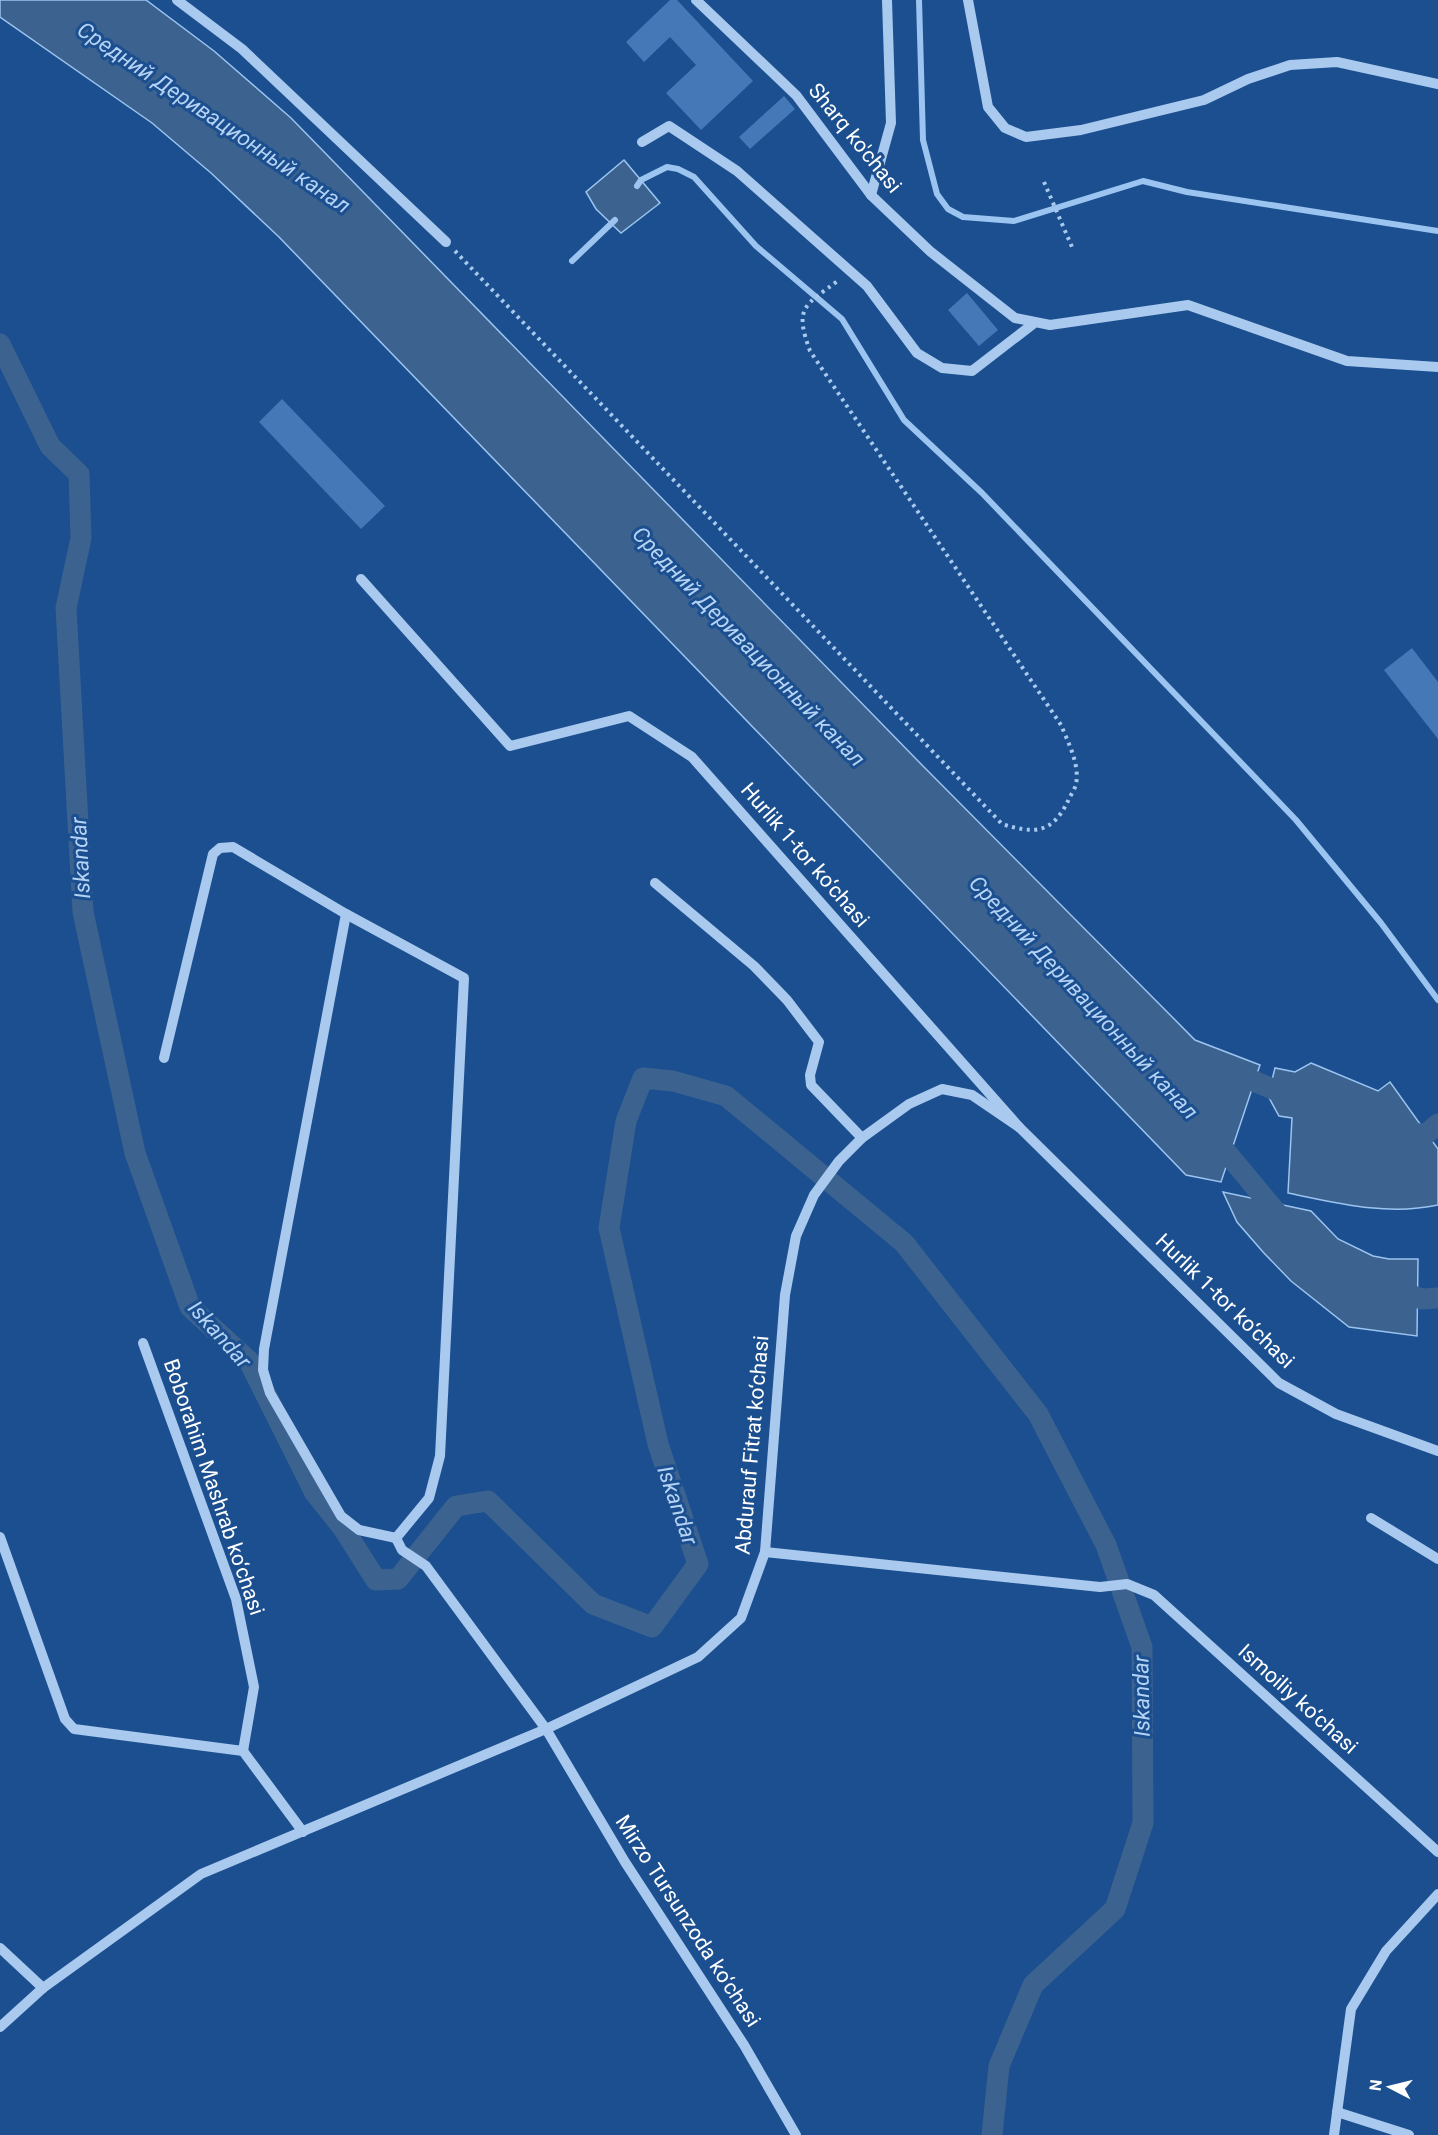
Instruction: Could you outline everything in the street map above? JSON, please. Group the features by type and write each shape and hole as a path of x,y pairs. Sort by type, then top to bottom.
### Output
{"street":[{"path":"177,0 242,50 446,242"},
{"name":"Sharq ko'chasi","path":"696,0 796,95 871,195 950,267 1015,318 1033,324 1050,325 1188,305 1347,361 1438,367"},
{"path":"871,195 891,123 887,0"},
{"path":"969,0 988,107 1005,128 1026,137 1081,129 1204,100 1248,79 1290,64 1337,62 1438,84"},
{"path":"642,142 669,126 737,171 867,286 917,353 942,368 972,371 1033,324"},
{"name":"Hurlik 1-tor ko‘chasi","path":"362,579 510,746 629,716 692,756 1019,1127 1279,1383 1336,1414 1438,1451"},
{"path":"164,1058 213,854 220,848 234,847 346,914 461,974 466,984 440,1456 429,1498 396,1538 359,1530 341,1516 270,1394 263,1371 264,1349 346,914"},
{"path":"655,883 754,966 787,1000 819,1042 810,1075 812,1085 862,1138"},
{"name":"Hurlik 1-tor ko‘chasi","path":"839,1161 862,1138 909,1104 942,1089 972,1095 1019,1127"},
{"name":"Abdurauf Fitrat ko‘chasi","path":"0,2027 43,1988 201,1874 546,1729 698,1657 741,1618 765,1552 785,1295 796,1236 814,1195 839,1161"},
{"name":"Boborahim Mashrab ko‘chasi","path":"143,1343 236,1599 254,1687 243,1751"},
{"path":"1371,1518 1438,1558"},
{"path":"0,1537 65,1719 74,1729 243,1751 303,1832"},
{"name":"Mirzo Tursunzoda ko‘chasi","path":"396,1538 402,1550 426,1566 546,1729 625,1862 744,2045 796,2135"},
{"name":"Ismoiliy ko‘chasi","path":"765,1552 1100,1587 1127,1584 1154,1595 1438,1852"},
{"path":"1334,2135 1351,2009 1386,1951 1438,1894"},
{"path":"1,1949 43,1988"},
{"path":"1337,2112 1409,2135"}],"path":[{"path":"1044,182 1072,247"},
{"path":"446,242 1002,824 1027,832 1050,826 1063,810 1076,783 1074,758 1061,724 810,351 800,325 806,305 834,284"}],"water":[{"name":"Средний Деривационный канал","path":"0,0 146,0 214,51 291,118 920,763 1195,1040 1260,1065 1221,1182 1186,1175 279,237 211,173 152,123 0,17"},
{"path":"624,160 660,203 621,233 596,209 586,192"},
{"path":"1311,1063 1378,1091 1390,1082 1438,1149 1438,1205 1381,1209 1288,1193 1292,1118 1279,1116 1268,1096 1275,1068 1295,1072"},
{"path":"1223,1192 1311,1211 1338,1239 1373,1256 1389,1259 1418,1259 1417,1336 1349,1327 1291,1281 1263,1252 1237,1222"}],"building":[{"path":"670,0 677,0 753,81 701,130 666,93 696,65 670,37 644,62 626,42"},
{"path":"784,96 795,109 750,149 739,137"},
{"path":"967,293 998,330 979,346 948,310"},
{"path":"282,399 385,506 361,529 259,422"},
{"path":"1412,648 1438,682 1438,739 1384,670"}],"waterway":[{"path":"919,0 923,140 937,194 948,209 963,217 1014,221 1143,181 1187,192 1438,231"},
{"path":"637,186 641,180 667,167 678,169 694,177 756,246 842,319 904,420 982,493 1296,820 1381,923 1438,1000"},
{"path":"572,261 615,220"},
{"name":"Iskandar","path":"0,344 50,446 79,474 81,538 66,608 83,912 135,1153 190,1307 249,1361 315,1493 343,1528 376,1580 398,1579 456,1506 488,1501 593,1604 652,1627 698,1564 658,1444 609,1228 626,1121 643,1078 673,1081 726,1096 904,1243 1038,1414 1106,1545 1142,1647 1143,1823 1115,1909 1033,1985 999,2066 992,2135"},
{"path":"1229,1071 1295,1098"},
{"path":"1399,1130 1425,1135 1438,1124"},
{"name":"Средний Деривационный канал","path":"1212,1135 1286,1224"},
{"name":"Средний Деривационный канал","path":"1389,1288 1422,1299 1438,1298"}]}
